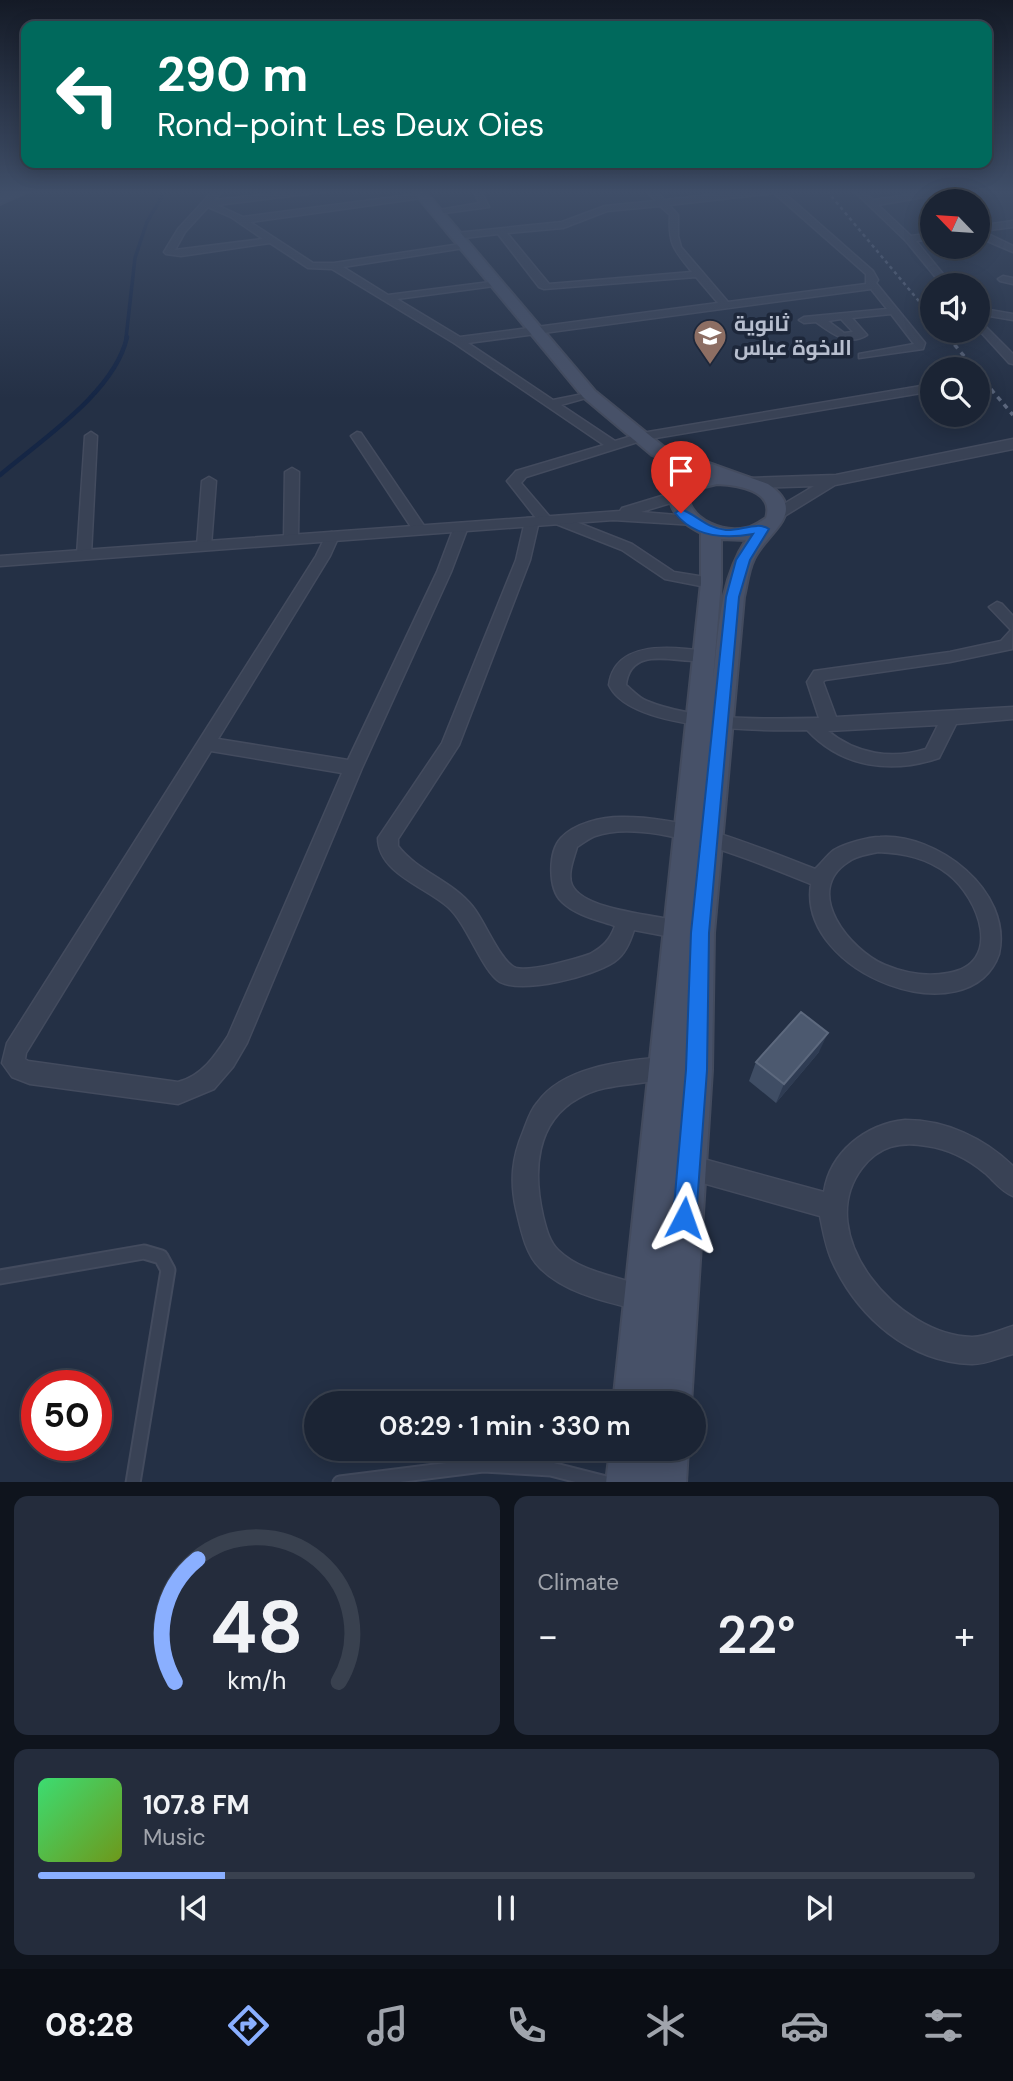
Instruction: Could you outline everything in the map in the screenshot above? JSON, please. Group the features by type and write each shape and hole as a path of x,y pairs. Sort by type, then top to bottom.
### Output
{"main road":[{"path":"476,260 589,394 658,451 730,479 750,483 766,492 776,503 770,522 743,560 735,584 710,719 689,931 664,1068 634,1391"},
{"path":"658,451 680,494"},
{"path":"730,479 705,480 686,487 680,494 677,505 681,513 700,526 729,534 770,522"},
{"path":"700,526 711,583 704,656 710,719"},
{"path":"672,1391 696,1070 689,931"},
{"path":"627,1482 628,1461"},
{"path":"665,1482 667,1461"}],"street":[{"path":"302,260 311,266 334,266 362,260"},
{"path":"523,260 543,285 548,287 697,274"},
{"path":"686,260 724,305"},
{"path":"855,260 870,273 872,284 920,340 919,346 863,356"},
{"path":"334,266 458,341 614,446"},
{"path":"385,298 494,282"},
{"path":"458,341 862,289 872,284"},
{"path":"804,320 895,311"},
{"path":"990,313 1013,317"},
{"path":"819,319 842,336 862,335 844,316"},
{"path":"990,334 1008,351 1013,361"},
{"path":"711,583 670,576 626,547 544,520 515,484 516,477 642,437 920,389"},
{"path":"551,404 589,394"},
{"path":"84,555 91,436"},
{"path":"357,436 420,530"},
{"path":"750,483 836,480 1011,444"},
{"path":"292,472 292,539"},
{"path":"770,522 836,480"},
{"path":"204,546 209,481"},
{"path":"612,515 680,494"},
{"path":"0,561 612,515 700,526"},
{"path":"544,520 523,560 450,745 388,838 388,849 402,864 460,906 478,928 503,972 512,977 521,978 602,960 613,951 620,940 628,919"},
{"path":"332,536 323,556 208,744 15,1050 13,1063 20,1069 30,1073 178,1093 198,1088 211,1079 236,1043 353,768 444,572 461,527"},
{"path":"997,607 1013,626"},
{"path":"949,720 933,753 900,761 882,761 846,751 823,738 815,682 820,675 950,657 1006,645 1013,635"},
{"path":"704,656 640,654 626,662 617,682 622,694 639,706 710,719 822,725 949,720 1013,713"},
{"path":"208,744 353,768"},
{"path":"689,931 628,919 571,899 562,888 560,876 568,843 584,831 617,824 697,835 821,880"},
{"path":"895,844 930,854 960,873 983,899 993,928 988,956 967,977 934,985 896,981 877,973 860,963 833,937 820,908 818,893 821,880 836,858 862,846 895,844"},
{"path":"642,1298 596,1285 566,1271 550,1259 539,1245 523,1187 523,1168 544,1112 555,1100 569,1091 612,1074 664,1068"},
{"path":"1013,1184 987,1159 967,1147 946,1138 905,1132 886,1135 855,1154 836,1187 833,1207 835,1229 852,1275 867,1297 907,1332 931,1344 955,1350 979,1351 1000,1347 1013,1340"},
{"path":"655,1161 688,1167 833,1207"}],"lane":[{"path":"0,1277 144,1252 161,1258 168,1270 133,1482"},
{"path":"340,1482 483,1465 551,1469 606,1482"}],"building":[{"path":"801,1012 828,1033 784,1084 756,1062"}],"waterway":[{"path":"126,338 135,260"},
{"path":"0,475 92,396 120,357 127,337"}],"railway":[{"path":"885,260 920,302"},
{"path":"953,343 965,357"},
{"path":"990,388 1013,415"}],"place":[{"name":"ثانوية الاخوة عباس","path":"710,366"}],"route":[{"path":"681,513 699,527 711,531 747,534 763,529 743,560 733,597 700,933 696,1070 684,1218"}]}
